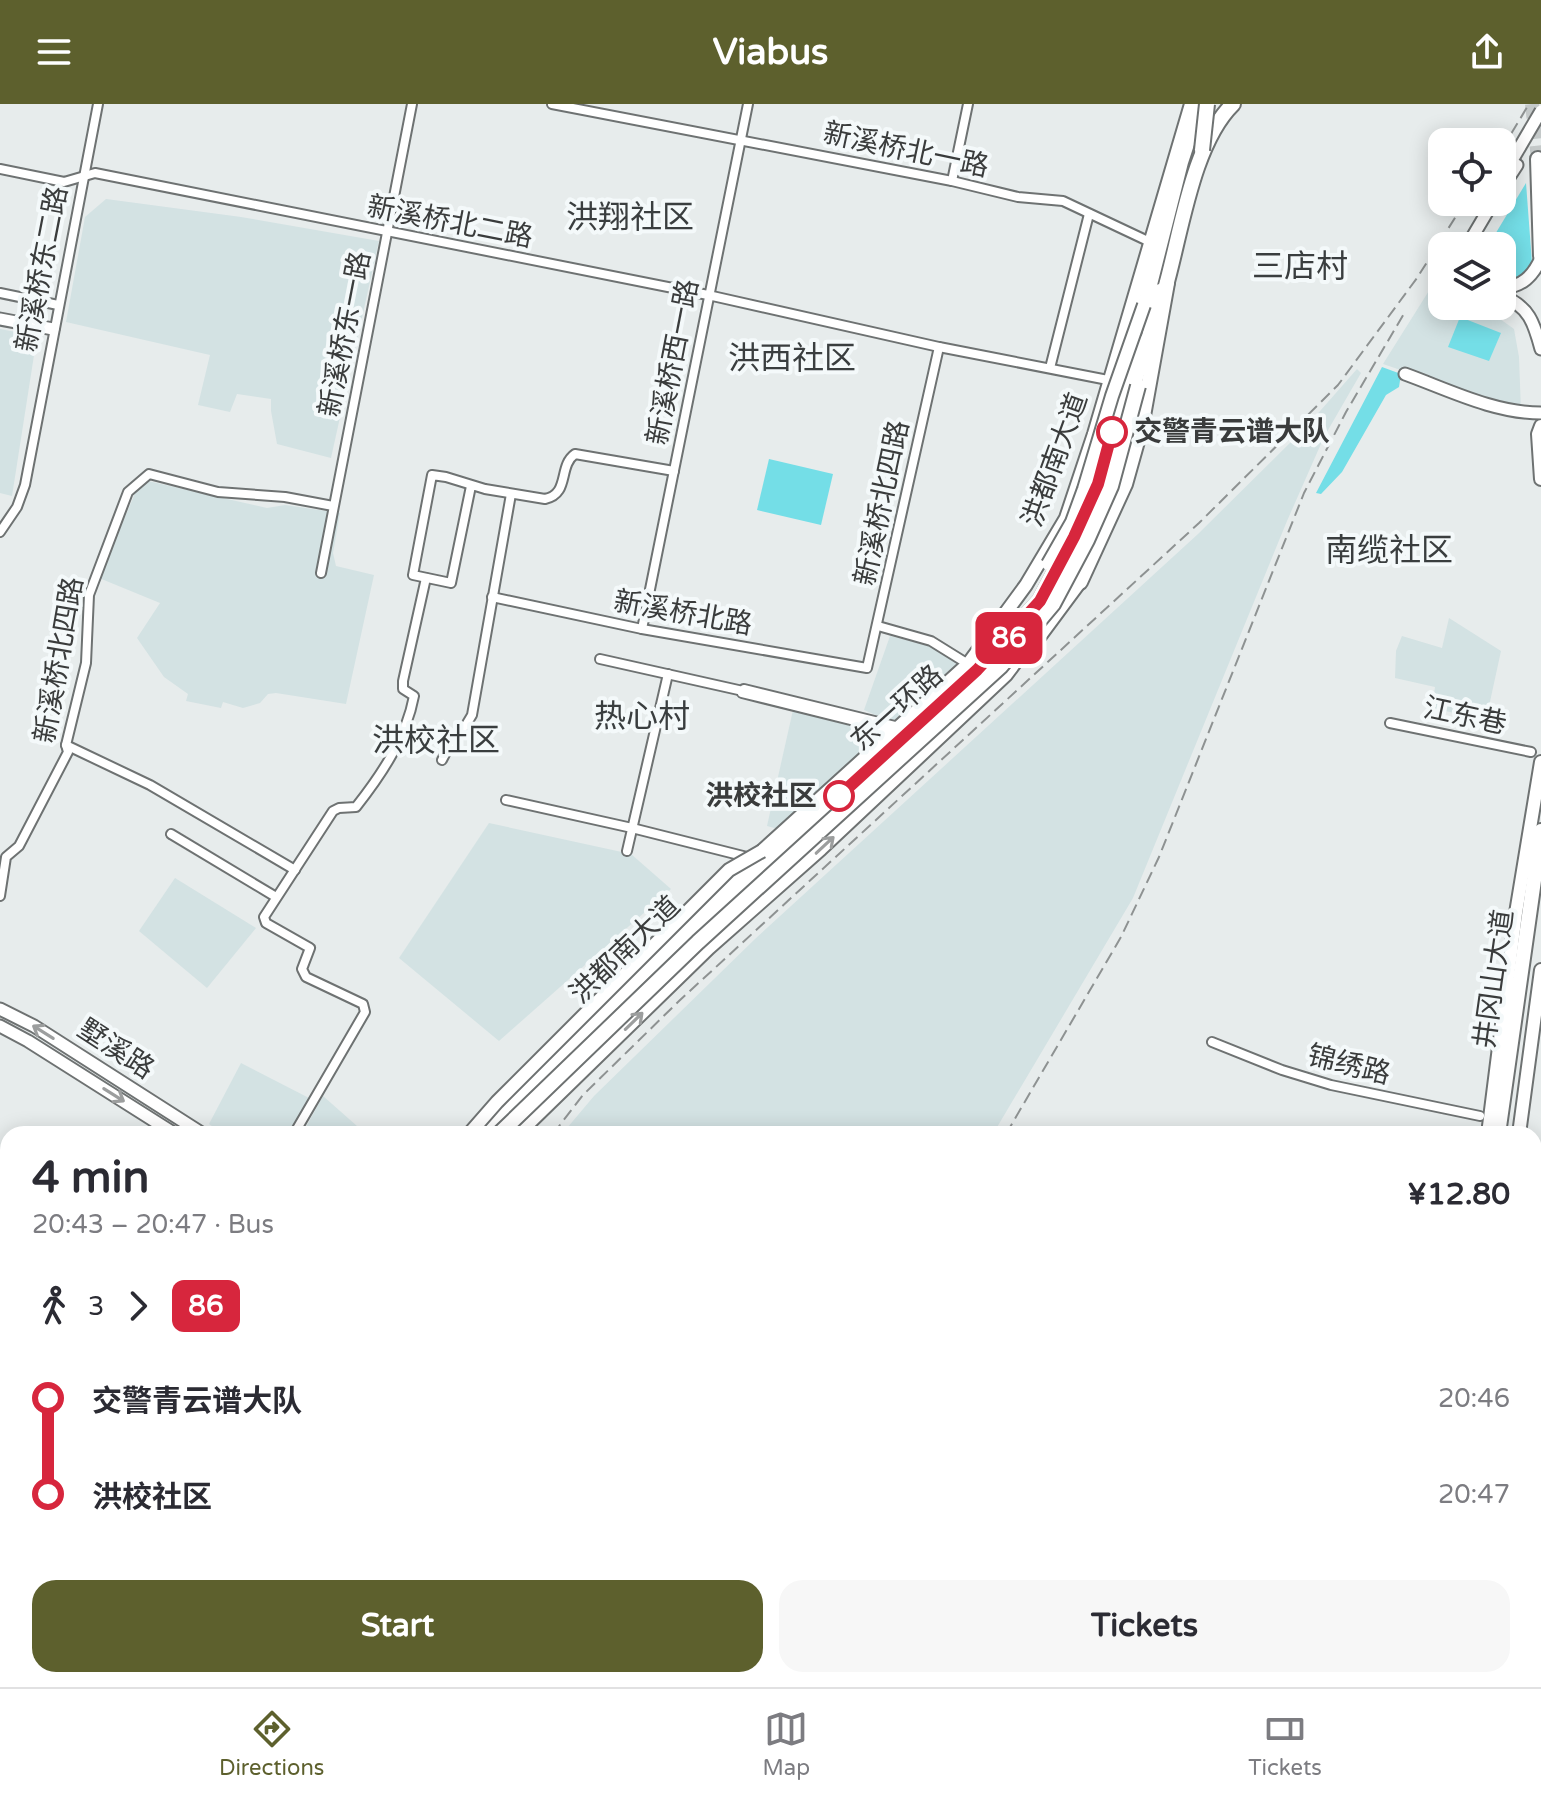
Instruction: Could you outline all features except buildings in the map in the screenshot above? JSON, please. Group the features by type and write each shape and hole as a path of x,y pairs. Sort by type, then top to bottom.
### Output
{"highway":[{"path":"1202,150 1218,121 1233,104"},
{"path":"1199,106 1202,150"},
{"name":"东一环路","path":"486,1126 657,960 977,670 1040,601 1098,484 1199,106"},
{"name":"东一环路","path":"507,1126 698,942 1001,666 1053,604 1111,486 1202,150"},
{"path":"1538,159 1541,257"},
{"path":"1080,582 1109,523 1129,470 1141,427 1167,283"},
{"name":"井冈山大道","path":"1499,1126 1541,831"},
{"name":"井冈山大道","path":"1506,1126 1541,876"}],"main road":[{"name":"洪都南大道","path":"477,1126 497,1102 729,870 758,855 971,661 1026,585 1066,518 1150,242 1199,106"},
{"name":"洪都南大道","path":"526,1126 709,948 821,849 1006,675 1047,621 1093,534 1112,472 1199,106"},
{"path":"971,661 1009,623 1072,522 1144,305"},
{"path":"1541,426 1538,434 1541,479"},
{"path":"1006,675 1055,618 1080,582"},
{"path":"1489,1126 1516,913 1541,762"},
{"path":"1520,1126 1541,970"}],"street":[{"name":"新溪桥东二路","path":"0,532 17,507 25,485 98,104"},
{"name":"新溪桥东一路","path":"321,573 412,104"},
{"name":"新溪桥北一路","path":"552,104 742,139 1018,197 1063,201 1150,242"},
{"name":"新溪桥西一路","path":"642,629 748,104"},
{"path":"952,181 968,104"},
{"path":"1516,159 1541,111"},
{"path":"1516,160 1541,126"},
{"name":"新溪桥北二路","path":"0,169 64,182 95,173 708,295 939,347 1126,384"},
{"path":"1050,368 1089,214"},
{"path":"1516,286 1536,270 1541,257"},
{"path":"0,293 58,305"},
{"path":"1516,302 1529,313 1541,349"},
{"path":"0,319 53,329"},
{"name":"新溪桥北四路","path":"867,668 939,347"},
{"path":"1405,374 1496,408 1541,413"},
{"path":"471,486 451,583 413,575 432,475 536,499 551,498 562,487 569,459 578,454 674,471"},
{"name":"新溪桥北四路","path":"0,896 6,857 19,846 68,752 66,745 86,663 89,595 128,492 149,474 218,492 285,497 333,506"},
{"path":"442,760 454,737 472,715 511,494"},
{"path":"299,1126 365,1012 363,1004 302,973 310,948 264,921 265,914 333,811 356,807 390,758 403,733 414,696 403,689 403,681 426,578"},
{"name":"新溪桥北路","path":"492,597 642,629 867,668"},
{"path":"878,626 931,641 971,661"},
{"path":"600,659 744,689 897,729"},
{"path":"627,851 668,674"},
{"name":"江东巷","path":"1390,723 1531,752"},
{"path":"66,745 150,785 295,870"},
{"path":"506,800 758,855"},
{"path":"171,834 276,897"},
{"name":"墅溪路","path":"0,1009 34,1026 190,1126"},
{"name":"墅溪路","path":"0,1026 162,1126"},
{"name":"锦绣路","path":"1212,1042 1282,1070 1331,1085 1480,1116"}],"shaded area":[{"path":"1526,183 1532,263 1523,278 1516,280 1516,232 1496,232 1506,216 1516,216 1516,200"},
{"path":"106,199 241,217 379,241 331,458 277,444 271,399 237,394 230,412 198,405 210,355 66,322 85,217"},
{"path":"1428,292 1428,320 1501,320 1514,329 1519,357 1521,411 1383,364"},
{"path":"1459,320 1468,320 1501,333 1489,361 1448,347"},
{"path":"0,329 37,336 12,496 0,493"},
{"path":"1382,367 1401,374 1399,387 1386,395 1342,472 1321,494 1316,493"},
{"path":"1357,369 1361,373 1324,437 1287,521 1133,898 998,1126 569,1126 594,1096 755,939 1198,534 1306,427"},
{"path":"769,459 833,474 821,525 757,510"},
{"path":"148,481 267,508 285,505 340,513 333,553 336,566 374,575 346,704 276,693 268,694 260,703 243,708 223,702 221,708 186,701 188,694 164,677 137,638 160,603 99,578 136,491"},
{"path":"1449,618 1501,651 1486,720 1432,708 1435,687 1395,678 1396,651 1402,636 1442,648"},
{"path":"890,636 928,645 959,663 892,722 864,710"},
{"path":"793,710 886,733 778,829 767,826"},
{"path":"489,823 631,854 671,889 499,1041 399,958"},
{"path":"175,878 256,928 207,988 139,931"},
{"path":"241,1063 311,1099 295,1126 209,1124"},
{"path":"323,1096 357,1126 306,1126"}],"tunnel":[{"path":"1532,104 1538,159"}],"railway":[{"path":"1515,128 1529,104"},
{"path":"559,1126 583,1095 679,1001 1199,523 1338,385 1417,278 1456,216"},
{"path":"1011,1126 1121,937 1159,857 1304,493 1346,412 1405,312"}],"bus line":[{"name":"86","path":"839,796 977,670 1040,601 1098,484 1112,432"}],"place":[{"name":"交警青云谱大队","path":"1112,432"},
{"name":"洪校社区","path":"839,796"}],"district":[{"name":"洪翔社区","path":"630,218"},
{"name":"三店村","path":"1300,267"},
{"name":"洪西社区","path":"792,359"},
{"name":"南缆社区","path":"1389,551"},
{"name":"热心村","path":"642,717"},
{"name":"洪校社区","path":"436,741"}]}
